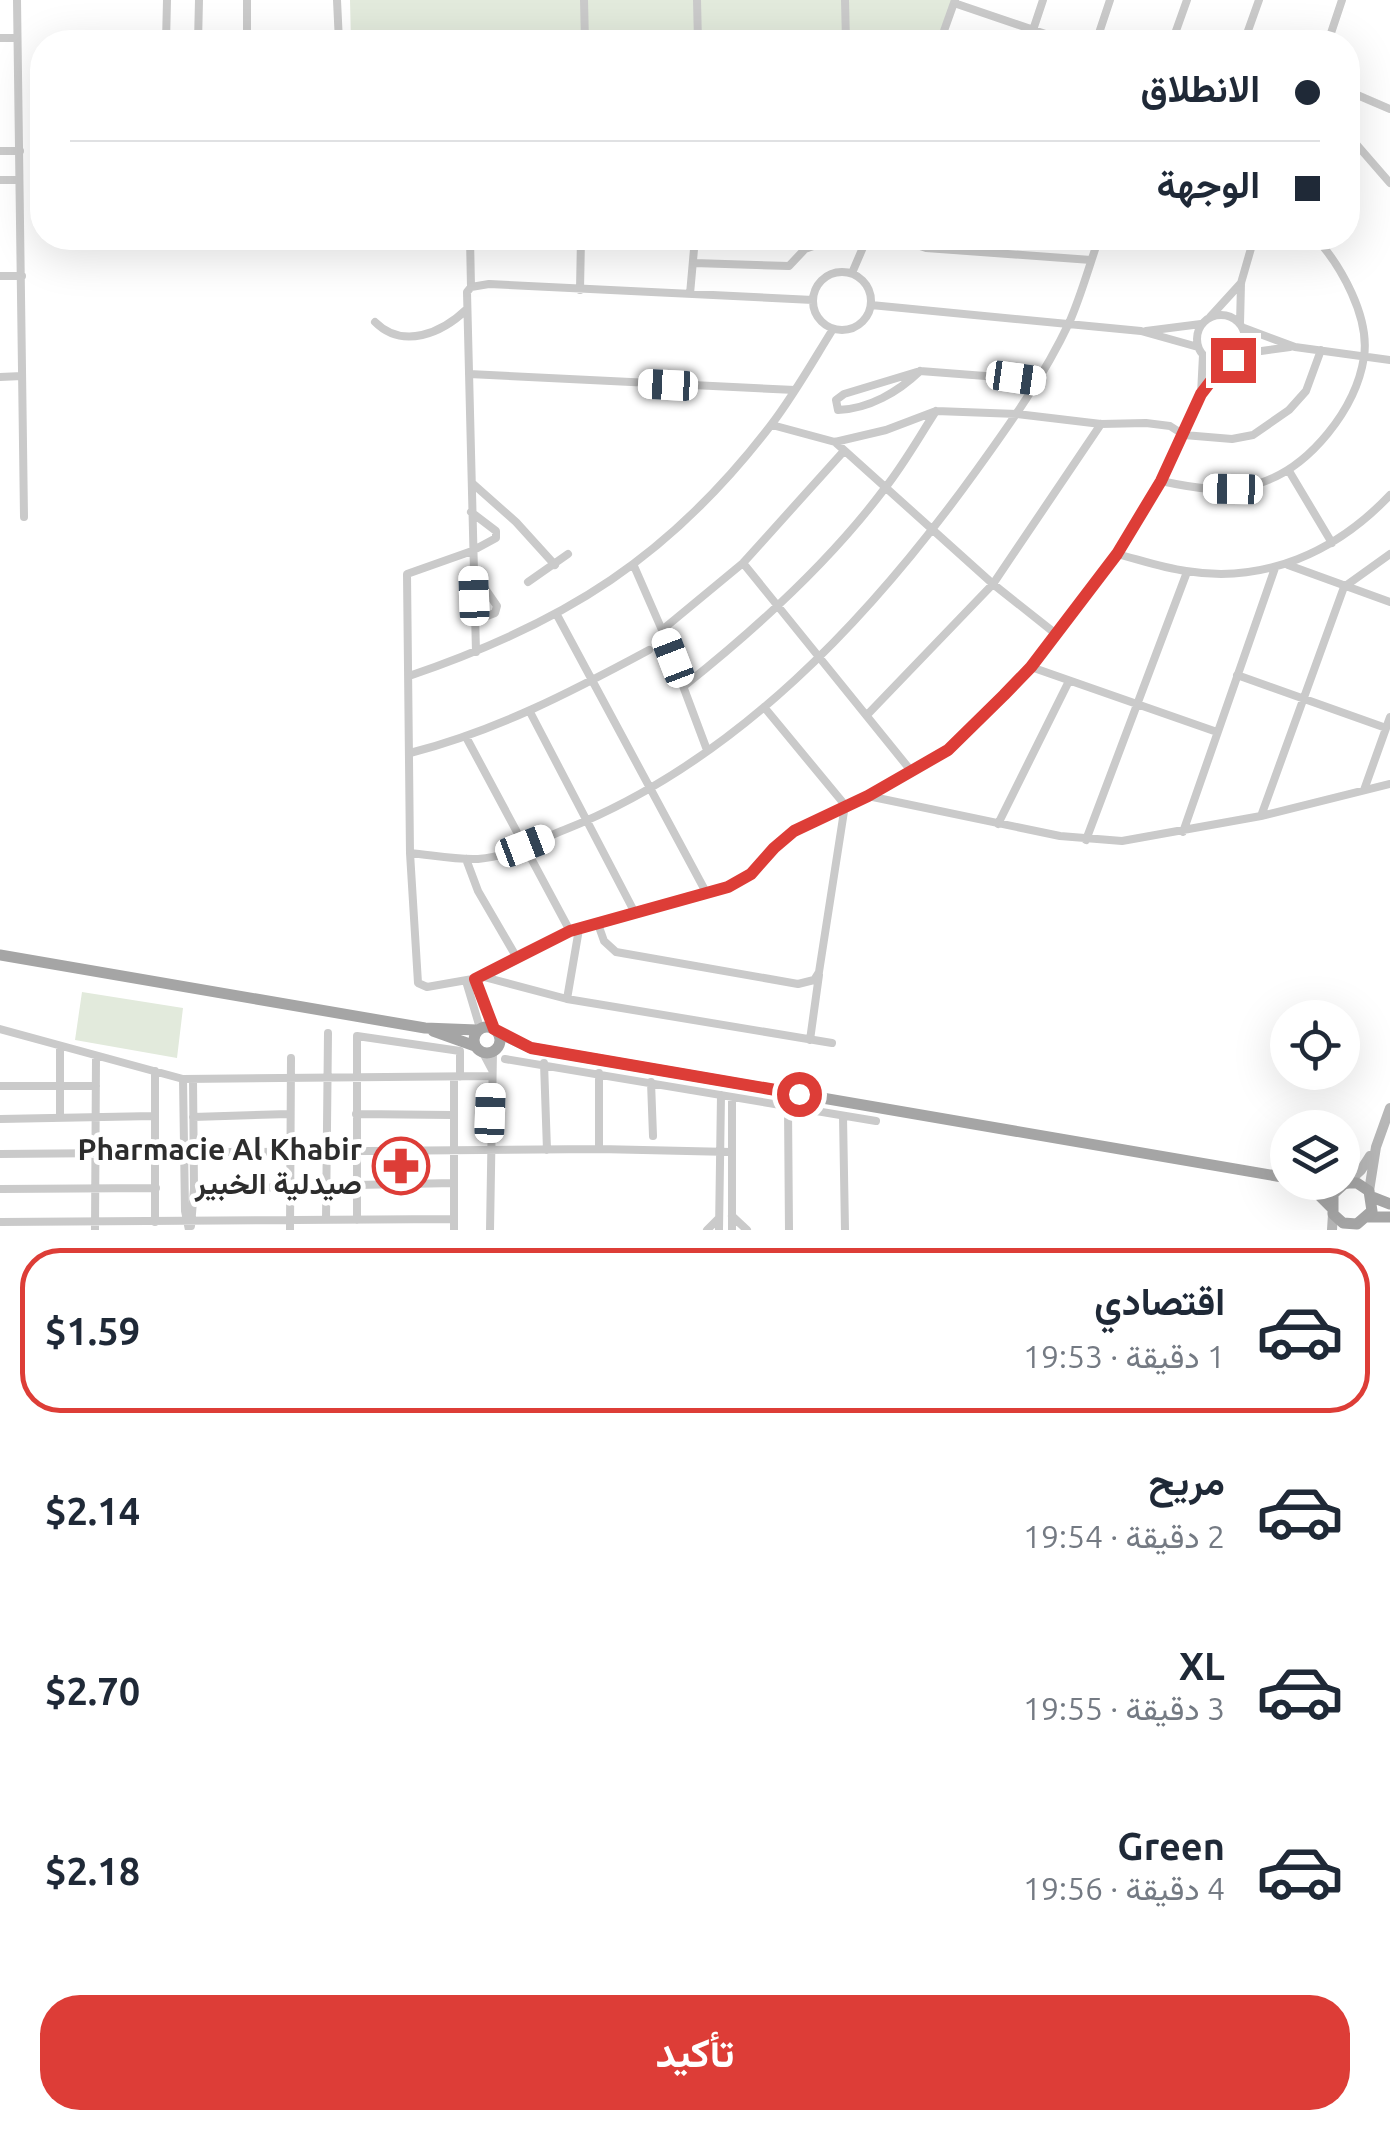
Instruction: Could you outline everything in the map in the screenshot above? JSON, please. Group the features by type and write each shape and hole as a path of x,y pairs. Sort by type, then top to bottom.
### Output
{"main road":[{"path":"0,955 425,1028 487,1030 531,1048 1270,1176"},
{"path":"425,1028 490,1052 531,1048"},
{"path":"487,1030 490,1052"},
{"path":"487,1030 500,1042 490,1052"},
{"path":"1359,1224 1370,1194 1376,1147 1390,1108"},
{"path":"1360,1171 1376,1147"},
{"path":"1360,1186 1390,1204"},
{"path":"1322,1200 1344,1223 1390,1217"},
{"path":"1332,1230 1333,1200"}],"street":[{"path":"17,0 24,517"},
{"path":"166,30 167,0"},
{"path":"198,30 199,0"},
{"path":"247,0 247,30"},
{"path":"338,0 339,30"},
{"path":"584,0 584,30"},
{"path":"697,0 698,30"},
{"path":"846,0 846,30"},
{"path":"944,30 954,1 1034,29 1043,0"},
{"path":"1100,30 1110,0"},
{"path":"1176,30 1186,0"},
{"path":"1249,30 1260,0"},
{"path":"1332,30 1342,0"},
{"path":"0,38 17,38"},
{"path":"1360,96 1390,109"},
{"path":"1360,149 1390,182"},
{"path":"0,151 20,151"},
{"path":"0,180 19,180"},
{"path":"470,250 471,287 467,292 476,652"},
{"path":"580,290 581,250"},
{"path":"690,294 694,250"},
{"path":"694,263 789,266 805,250"},
{"path":"852,273 861,250"},
{"path":"952,250 1091,260"},
{"path":"410,853 466,859 488,857 587,821 651,789 764,707 820,656 932,532 1017,414 1069,323 1095,250"},
{"path":"1240,354 1246,341 1241,326 1241,283 1250,250"},
{"path":"1161,481 1205,489 1260,484 1304,459 1334,425 1350,398 1364,356 1349,285 1326,250"},
{"path":"852,273 868,289 870,305 861,323 843,330 833,329 818,318 813,300 821,281 829,275 852,273"},
{"path":"0,276 22,276"},
{"path":"1201,394 1197,338 1206,321 1241,283"},
{"path":"471,287 489,284 813,300"},
{"path":"870,305 1142,331 1200,351 1215,363 1224,364"},
{"path":"375,322 386,333 410,336 444,328 468,309"},
{"path":"1142,331 1224,315 1241,326 1294,346 1390,360"},
{"path":"409,676 476,652 558,615 634,566 706,501 772,424 833,329"},
{"path":"472,512 497,535 472,551 407,574 410,853 418,982 426,988 475,979 574,930 707,894 751,874 784,838 948,750 1031,667 1117,554 1161,481 1201,394 1224,364 1240,354 1294,346"},
{"path":"772,424 835,442 886,430 936,411 1170,426 1184,436 1232,439 1254,435 1273,424 1306,391 1322,350"},
{"path":"920,371 905,386 871,403 844,410 836,406 839,396 900,374 920,371 1036,380"},
{"path":"469,374 795,390"},
{"path":"0,377 22,376"},
{"path":"684,686 777,607 885,489 936,411"},
{"path":"867,715 993,584 1101,424"},
{"path":"835,442 932,532 1056,634"},
{"path":"662,630 743,563 843,452"},
{"path":"1289,470 1332,543"},
{"path":"472,482 555,565"},
{"path":"1117,554 1188,572 1276,568 1332,543 1372,514 1390,495"},
{"path":"528,582 568,554"},
{"path":"1261,816 1344,587 1390,554"},
{"path":"743,563 912,772"},
{"path":"1288,565 1390,602"},
{"path":"634,566 708,750"},
{"path":"1184,832 1276,568"},
{"path":"472,571 496,606 494,613 474,622"},
{"path":"1086,840 1188,572"},
{"path":"558,615 707,894"},
{"path":"410,753 530,712 649,650"},
{"path":"1031,667 1217,732"},
{"path":"1237,676 1386,728"},
{"path":"998,824 1069,681"},
{"path":"764,707 845,805 810,1040"},
{"path":"530,712 635,913"},
{"path":"1364,790 1390,717"},
{"path":"466,737 574,930 567,998"},
{"path":"868,796 1086,840 1122,841 1261,816 1390,784"},
{"path":"466,859 478,891 517,958"},
{"path":"598,924 604,941 616,952 798,984 814,980 819,972"},
{"path":"475,979 832,1044"},
{"path":"475,979 487,1030"},
{"path":"0,1030 188,1079 457,1077 492,1073"},
{"path":"326,1220 328,1033"},
{"path":"357,1220 359,1036 460,1052 452,1115 454,1230"},
{"path":"60,1046 60,1118"},
{"path":"490,1230 490,1052 876,1122"},
{"path":"95,1226 96,1056"},
{"path":"290,1225 292,1058"},
{"path":"544,1064 547,1150"},
{"path":"155,1072 155,1222"},
{"path":"599,1073 599,1149"},
{"path":"188,1079 194,1153 189,1226"},
{"path":"188,1079 183,1153 189,1226"},
{"path":"651,1082 653,1136"},
{"path":"0,1086 96,1086"},
{"path":"721,1095 720,1230 731,1230 732,1098"},
{"path":"788,1108 789,1230"},
{"path":"193,1117 290,1114"},
{"path":"356,1114 452,1115"},
{"path":"0,1119 154,1116"},
{"path":"843,1116 845,1230"},
{"path":"0,1154 599,1149 732,1152"},
{"path":"356,1184 454,1183"},
{"path":"194,1189 290,1187"},
{"path":"0,1188 156,1188"},
{"path":"707,1230 719,1218 732,1216"},
{"path":"732,1216 747,1230"},
{"path":"0,1222 95,1226 155,1222 189,1226 454,1218"}],"shaded area":[{"path":"350,0 952,0 941,30 351,30"},
{"path":"82,992 183,1008 177,1058 75,1040"}],"place":[{"name":"Pharmacie Al Khabir صيدلية الخبير","path":"401,1166"}],"route":[{"path":"799,1094 531,1048 494,1029 475,979 570,931 728,887 751,874 794,831 868,796 948,750 1031,667 1083,601 1161,481 1201,394 1224,364 1233,360"}]}
